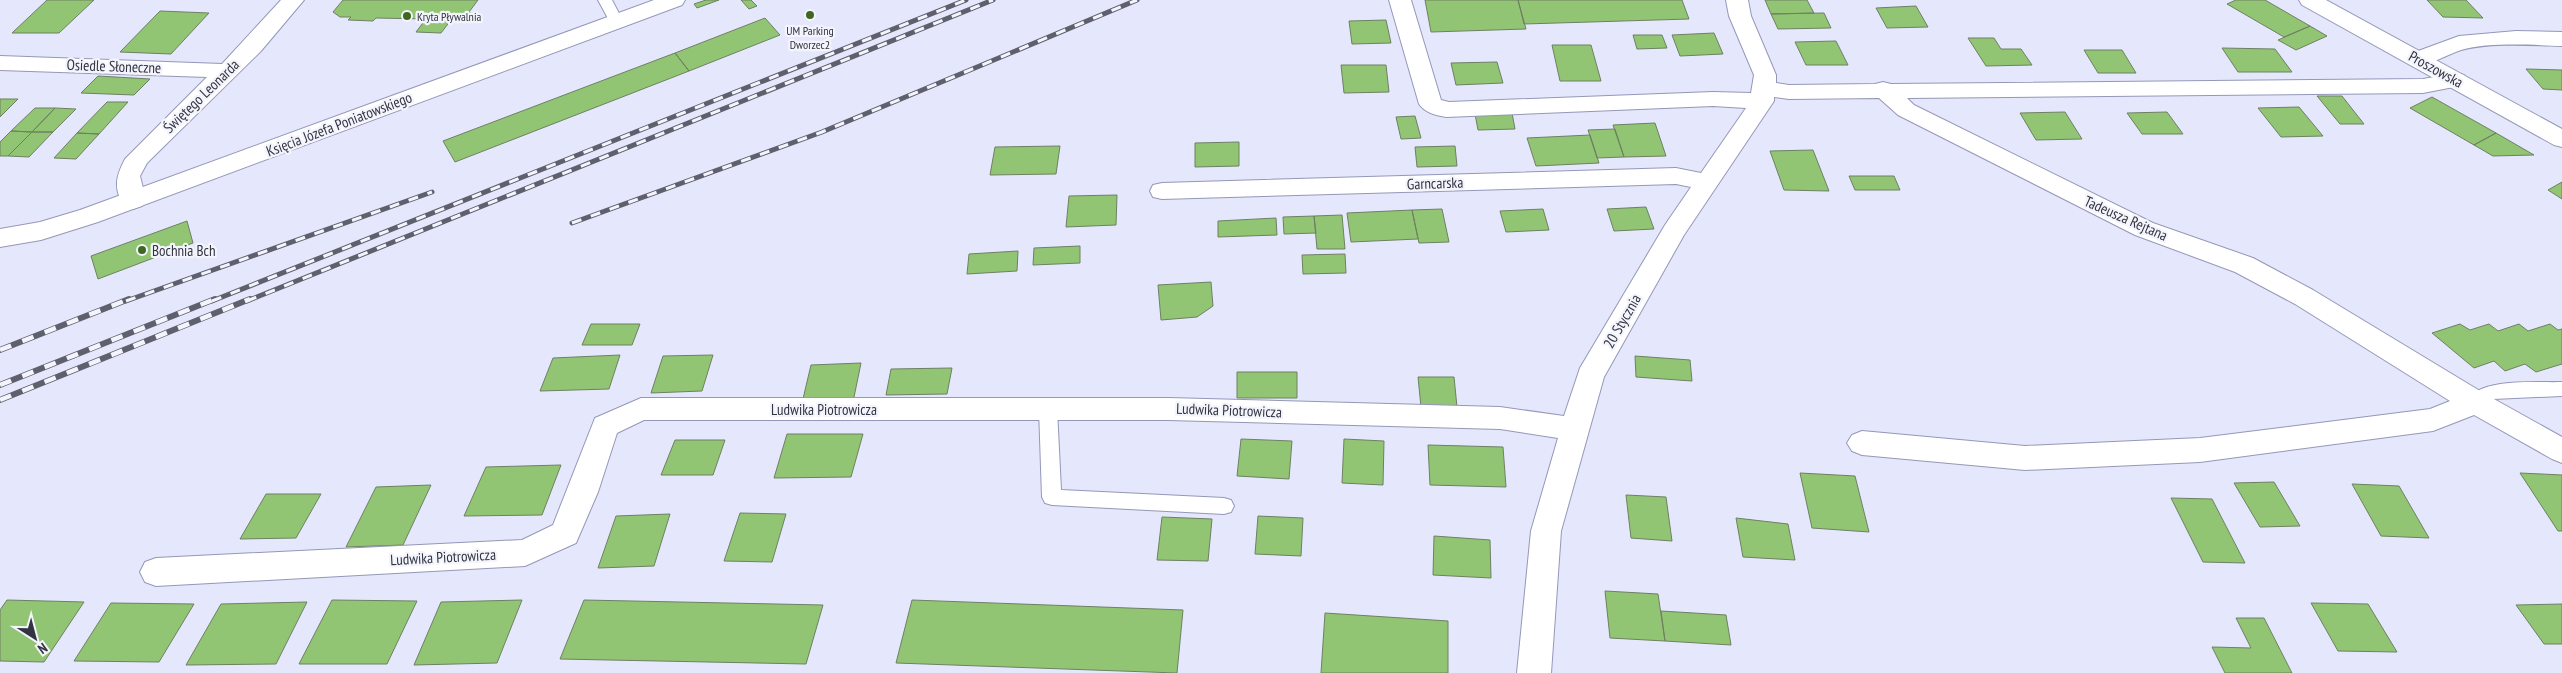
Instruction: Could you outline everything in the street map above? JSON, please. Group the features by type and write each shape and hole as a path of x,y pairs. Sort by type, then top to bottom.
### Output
{"street":[{"name":"Świętego Leonarda","path":"133,200 128,176 137,159 253,46 293,0"},
{"name":"Księcia Józefa Poniatowskiego","path":"0,238 50,228 133,200 674,0"},
{"path":"1400,0 1430,104 1446,110 1713,99 1789,92 1883,89 2423,86 2456,80"},
{"path":"1737,0 1740,16 1765,76 1763,94"},
{"name":"Proszowska","path":"2310,0 2562,139"},
{"path":"2418,59 2459,43 2516,38 2562,39"},
{"name":"Osiedle Słoneczne","path":"0,62 227,71"},
{"name":"Tadeusza Rejtana","path":"1883,89 1906,110 2144,229 2244,265 2304,297 2475,402 2562,451"},
{"name":"20 Stycznia","path":"1534,673 1546,531 1590,376 1674,231 1763,94"},
{"name":"Garncarska","path":"1162,191 1676,176 1707,182"},
{"path":"1862,442 2025,458 2200,450 2434,420 2475,402"},
{"name":"Ludwika Piotrowicza","path":"156,572 525,553 565,534 583,492 605,426 641,410 1168,409 1500,418 1575,429"}],"lane":[{"path":"605,0 616,21"},
{"path":"2475,402 2489,392 2562,389"},
{"path":"1048,409 1052,497 1224,506"}],"building":[{"path":"47,0 94,0 59,33 12,33"},
{"name":"Kryta Pływalnia","path":"343,0 478,0 469,12 474,16 465,20 451,20 441,33 416,32 426,19 376,18 373,21 348,20 351,17 340,17 333,12"},
{"path":"706,0 719,0 697,8 694,4"},
{"path":"741,0 751,0 757,6 749,9"},
{"path":"1425,0 1518,0 1526,29 1431,32"},
{"path":"1518,0 1682,0 1689,19 1524,24"},
{"path":"1765,0 1807,0 1814,13 1771,14"},
{"path":"2236,0 2265,0 2310,26 2284,37 2227,4"},
{"path":"2427,0 2466,0 2483,18 2443,17"},
{"path":"1916,6 1928,27 1887,28 1876,8"},
{"path":"160,11 209,13 171,54 120,52"},
{"path":"1824,13 1831,28 1778,29 1771,14"},
{"path":"765,18 780,35 689,71 675,53"},
{"path":"1386,20 1391,43 1352,44 1349,21"},
{"path":"2310,26 2327,36 2296,50 2278,40"},
{"path":"1714,33 1723,54 1680,56 1672,35"},
{"path":"1633,35 1662,35 1667,48 1637,49"},
{"path":"1968,38 1994,38 2001,49 2021,49 2032,65 1986,66"},
{"path":"1836,41 1848,65 1806,65 1795,42"},
{"path":"1552,45 1591,45 1601,81 1560,81"},
{"path":"2222,48 2275,49 2292,72 2238,72"},
{"path":"2084,50 2122,50 2136,73 2098,73"},
{"path":"675,53 689,71 455,162 443,141"},
{"path":"1497,62 1503,83 1456,85 1451,63"},
{"path":"1341,65 1386,65 1389,92 1344,93"},
{"path":"2526,69 2562,70 2562,90 2543,89"},
{"path":"98,76 150,79 134,95 81,93"},
{"path":"2317,96 2342,96 2364,124 2340,124"},
{"path":"2432,97 2496,133 2474,145 2410,108"},
{"path":"0,99 18,99 0,117"},
{"path":"107,102 128,102 99,134 77,133"},
{"path":"2299,107 2323,136 2281,137 2258,108"},
{"path":"35,108 55,108 32,132 11,131"},
{"path":"55,108 76,109 53,132 32,132"},
{"path":"2065,112 2082,139 2036,140 2020,113"},
{"path":"2167,112 2183,134 2142,134 2127,113"},
{"path":"1512,113 1515,129 1478,130 1475,114"},
{"path":"1415,116 1421,138 1401,139 1396,117"},
{"path":"1655,123 1666,156 1624,157 1613,125"},
{"path":"1615,129 1624,157 1597,158 1588,130"},
{"path":"11,131 32,132 8,156 0,156 0,142"},
{"path":"32,132 53,132 29,157 8,156"},
{"path":"77,133 99,134 76,159 54,158"},
{"path":"2496,133 2534,155 2493,156 2474,145"},
{"path":"1590,135 1599,163 1536,166 1527,138"},
{"path":"1239,142 1239,166 1195,167 1195,143"},
{"path":"1060,146 1056,174 990,175 995,147"},
{"path":"1455,146 1457,166 1417,167 1415,147"},
{"path":"1813,150 1829,191 1784,190 1770,151"},
{"path":"1849,176 1894,176 1900,190 1855,190"},
{"path":"2562,182 2562,199 2548,190"},
{"path":"1117,195 1116,225 1066,227 1069,196"},
{"path":"1646,207 1654,229 1614,231 1607,209"},
{"path":"1442,209 1449,242 1419,243 1412,210"},
{"path":"1543,209 1549,230 1506,232 1500,211"},
{"path":"1412,210 1418,239 1351,242 1347,213"},
{"path":"1342,215 1345,249 1317,249 1314,216"},
{"path":"1314,216 1316,233 1284,234 1283,217"},
{"path":"1276,218 1277,235 1218,237 1218,221"},
{"name":"Bochnia Bch","path":"187,221 193,243 98,279 91,256"},
{"path":"1080,246 1080,263 1033,265 1034,248"},
{"path":"1018,251 1017,271 967,274 969,254"},
{"path":"1345,254 1346,273 1303,274 1302,255"},
{"path":"1211,282 1213,306 1197,317 1161,320 1158,285"},
{"path":"591,324 640,324 632,345 582,345"},
{"path":"2460,324 2470,330 2489,324 2498,331 2519,324 2528,331 2550,324 2558,330 2562,329 2562,364 2536,372 2525,364 2505,371 2494,361 2474,368 2432,333"},
{"path":"620,355 609,389 540,391 553,358"},
{"path":"713,355 702,391 651,393 663,356"},
{"path":"1635,356 1690,360 1692,381 1636,377"},
{"path":"861,363 853,402 802,403 811,365"},
{"path":"952,368 947,394 886,395 891,369"},
{"path":"1237,372 1297,372 1297,398 1237,398"},
{"path":"1418,377 1454,377 1457,407 1421,407"},
{"path":"787,434 863,434 851,477 774,478"},
{"path":"1241,439 1292,441 1289,479 1237,476"},
{"path":"1344,439 1384,441 1383,485 1342,483"},
{"path":"675,440 725,440 713,475 661,475"},
{"path":"1428,445 1503,447 1506,487 1430,485"},
{"path":"561,465 542,515 464,516 486,467"},
{"path":"1800,473 1855,476 1869,532 1812,528"},
{"path":"2520,473 2562,475 2562,531 2558,531"},
{"path":"2274,482 2300,526 2260,527 2234,483"},
{"path":"2352,484 2399,486 2429,538 2381,536"},
{"path":"431,485 403,545 346,547 376,487"},
{"path":"266,494 321,494 296,538 240,539"},
{"path":"1626,495 1666,497 1672,541 1631,538"},
{"path":"2171,498 2212,499 2245,563 2203,562"},
{"path":"740,513 786,514 772,562 724,561"},
{"path":"670,514 654,566 598,568 616,516"},
{"path":"1258,516 1303,518 1301,556 1255,554"},
{"path":"1162,517 1212,519 1208,561 1157,560"},
{"path":"1736,518 1788,524 1795,560 1743,557"},
{"path":"1434,536 1490,540 1491,578 1433,575"},
{"path":"1605,591 1658,594 1665,641 1610,638"},
{"path":"7,600 84,602 44,662 0,661 0,610"},
{"path":"332,600 417,601 387,664 299,664"},
{"path":"522,600 497,663 414,665 441,602"},
{"path":"584,600 823,605 806,664 560,659"},
{"path":"912,600 1183,610 1177,673 896,663"},
{"path":"307,602 276,664 186,665 221,604"},
{"path":"111,603 194,604 159,662 74,661"},
{"path":"2311,603 2368,604 2397,652 2338,651"},
{"path":"2562,604 2562,644 2544,644 2516,605"},
{"path":"1661,611 1726,615 1731,645 1665,641"},
{"path":"1325,613 1448,621 1448,673 1321,673"},
{"path":"2236,618 2264,618 2292,673 2225,673 2212,647 2251,648"}],"railway":[{"path":"212,301 966,0"},
{"path":"247,301 993,0"},
{"path":"572,223 822,132 1137,0"},
{"path":"126,301 432,192"},
{"path":"0,350 129,299"},
{"path":"0,385 215,299"},
{"path":"0,400 250,299"}],"place":[{"name":"UM Parking Dworzec2","path":"810,15"},
{"name":"Kryta Pływalnia","path":"407,16"},
{"name":"Bochnia Bch","path":"142,250"}]}
